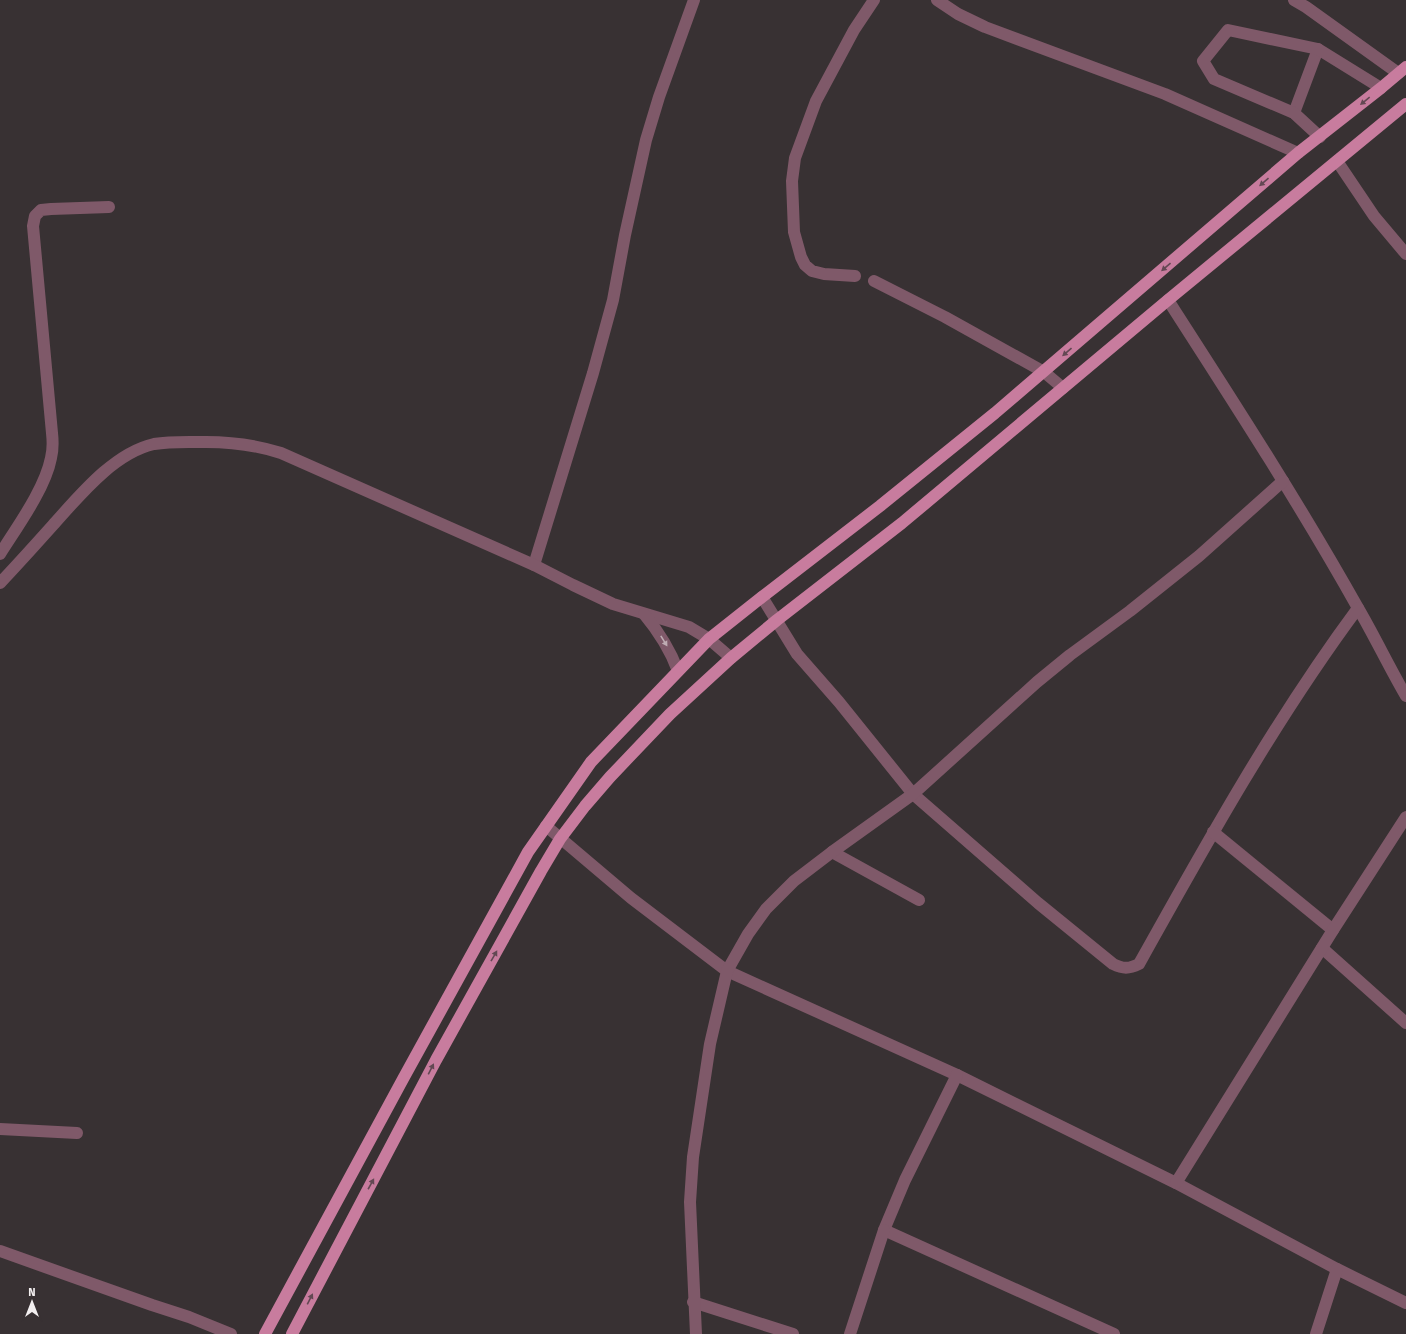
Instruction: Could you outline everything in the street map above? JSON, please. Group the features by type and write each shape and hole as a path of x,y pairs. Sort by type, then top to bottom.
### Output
{"main road":[{"path":"265,1334 528,852 591,762 709,639 880,506 995,413 1298,153 1320,137 1402,70"},
{"path":"292,1334 436,1060 560,839 585,806 670,714 731,658 777,620 902,523 1168,300 1406,104"}],"street":[{"path":"534,565 593,373 611,307 646,140 659,97 694,0"},
{"path":"855,276 824,274 812,271 805,265 801,257 794,232 792,181 795,158 816,101 854,30 874,0"},
{"path":"937,0 958,14 985,27 1165,94 1298,153"},
{"path":"1294,0 1306,6 1402,70"},
{"path":"1320,137 1294,112 1214,79 1203,61 1228,30 1318,49 1381,88"},
{"path":"1294,112 1318,49"},
{"path":"1337,161 1374,216 1406,254"},
{"path":"0,554 45,478 53,448 33,226 35,216 41,210 109,207"},
{"path":"874,281 945,317 1044,372 1063,388"},
{"path":"1168,300 1247,422 1358,608 1406,696"},
{"path":"0,583 76,500 112,466 132,452 154,445 175,442 223,442 265,448 288,456 534,565 573,586 613,604 689,627 709,639 731,658"},
{"path":"696,1334 690,1202 693,1157 710,1044 727,971 748,934 766,909 794,881 914,794 1037,682 1199,556 1283,482"},
{"path":"762,597 797,654 839,702 914,794 1038,903 1113,964 1122,968 1130,968 1138,964 1213,832 1268,740 1327,650 1358,608"},
{"path":"644,614 665,641 678,671"},
{"path":"1176,1183 1333,930 1406,817"},
{"path":"546,826 631,898 727,971 957,1075 1176,1183 1337,1269 1406,1303"},
{"path":"1213,832 1333,930"},
{"path":"832,852 919,900"},
{"path":"1322,948 1406,1023"},
{"path":"850,1334 884,1230 905,1180 957,1075"},
{"path":"0,1129 77,1132"},
{"path":"884,1230 1099,1331 1114,1334"},
{"path":"0,1250 189,1317 231,1334"},
{"path":"1316,1334 1337,1269"},
{"path":"694,1302 793,1334"}]}
